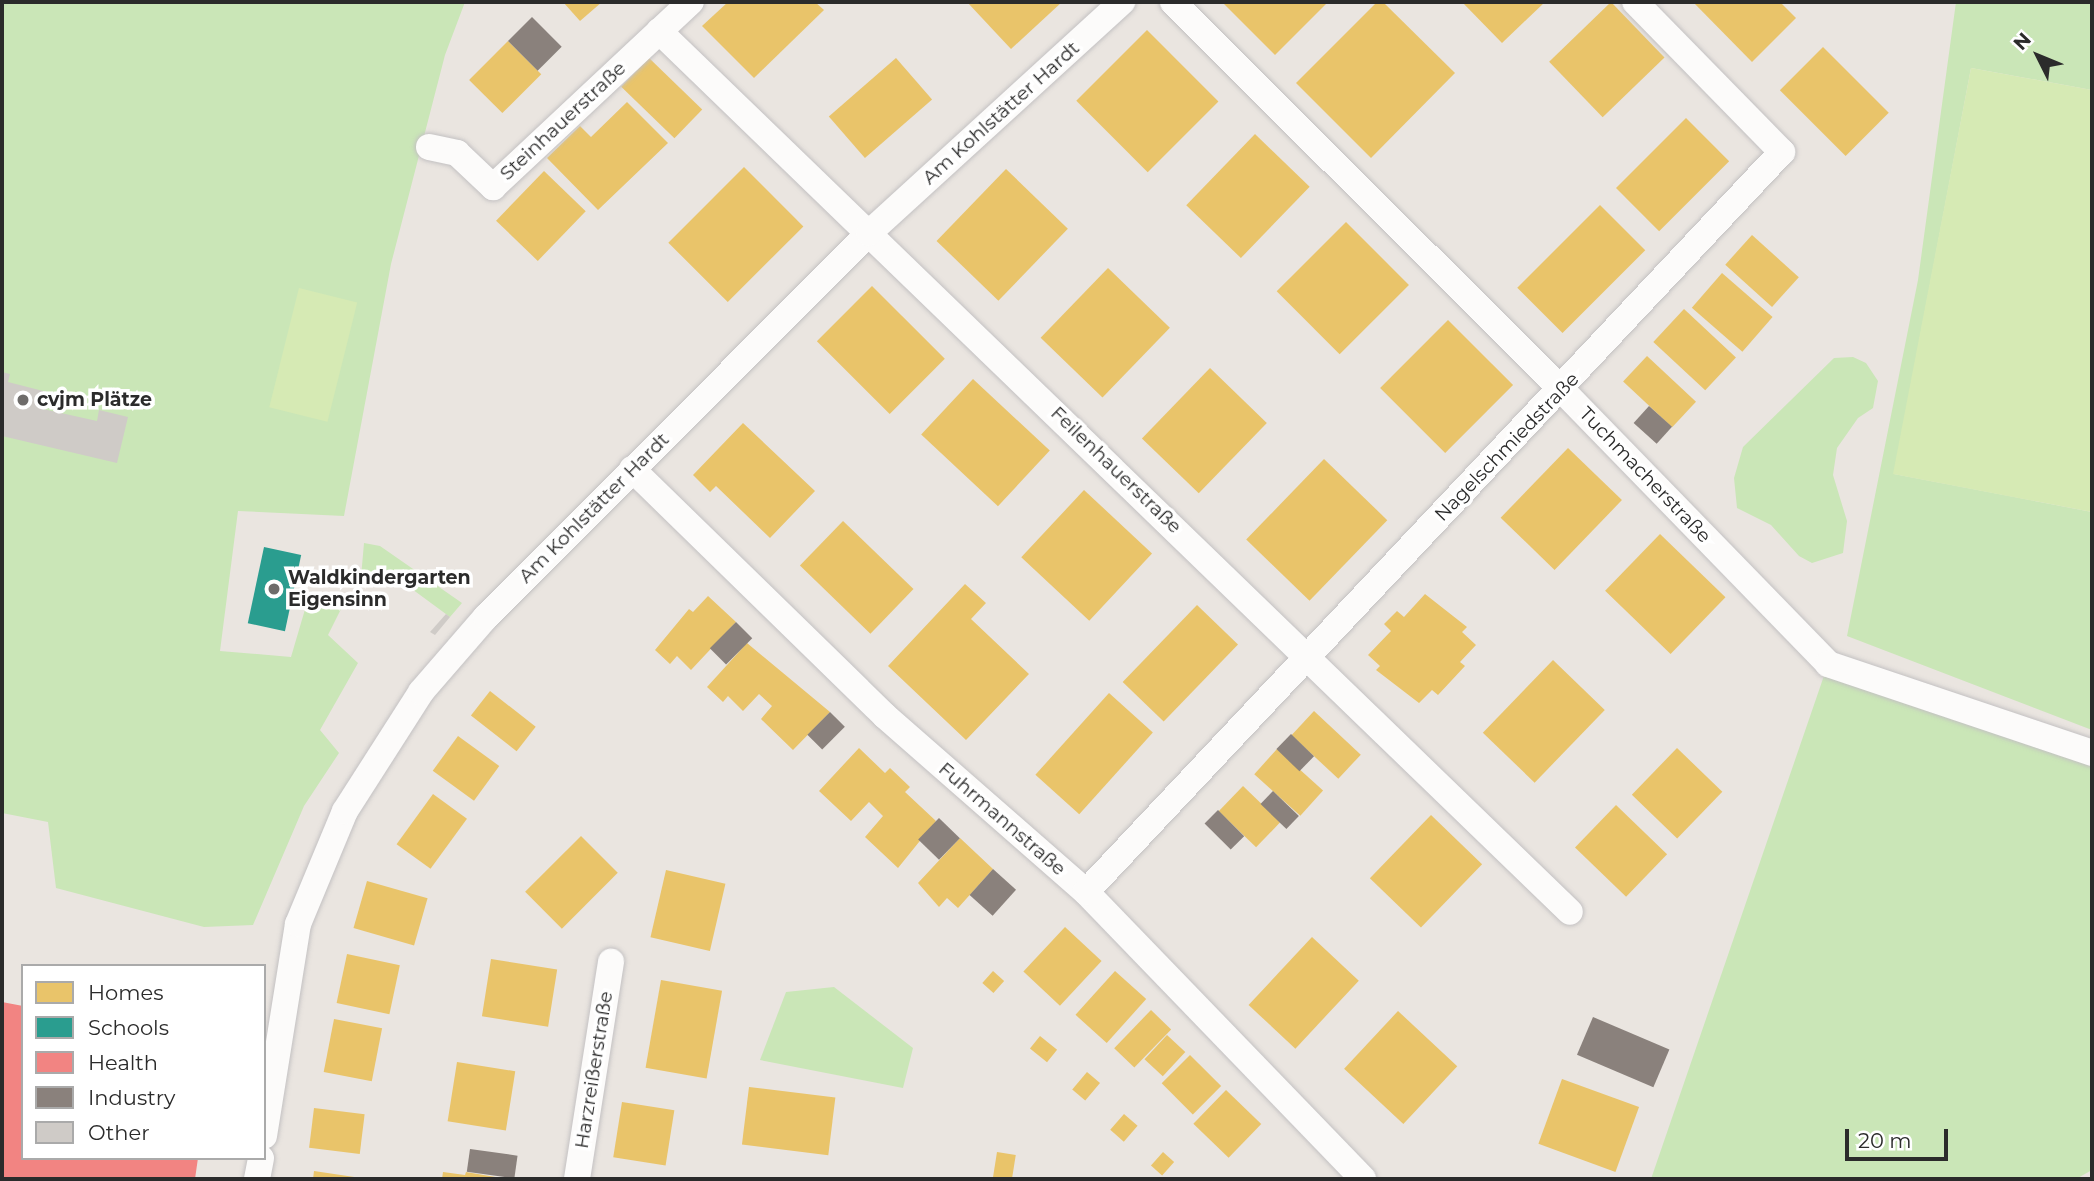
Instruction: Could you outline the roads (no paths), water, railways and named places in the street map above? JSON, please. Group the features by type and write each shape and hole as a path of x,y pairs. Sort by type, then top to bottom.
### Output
{"street":[{"name":"Steinhauerstraße","path":"429,147 457,153 493,187 691,2"},
{"name":"Am Kohlstätter Hardt","path":"266,1124 298,924 345,811 442,667 632,469 869,233 1122,2"},
{"name":"Tuchmacherstraße","path":"1173,2 1562,390 1828,664 2092,753"},
{"name":"Nagelschmiedstraße","path":"1086,892 1562,390 1782,152 1635,2"},
{"name":"Feilenhauerstraße","path":"659,31 1308,655 1570,912"},
{"name":"Fuhrmannstraße","path":"632,469 885,716 1086,892 1363,1179"},
{"name":"Harzreißerstraße","path":"577,1179 611,962"},
{"path":"257,1179 261,1160"}],"place":[{"name":"cvjm Plätze","path":"23,400"},
{"name":"Waldkindergarten Eigensinn","path":"274,589"}]}
